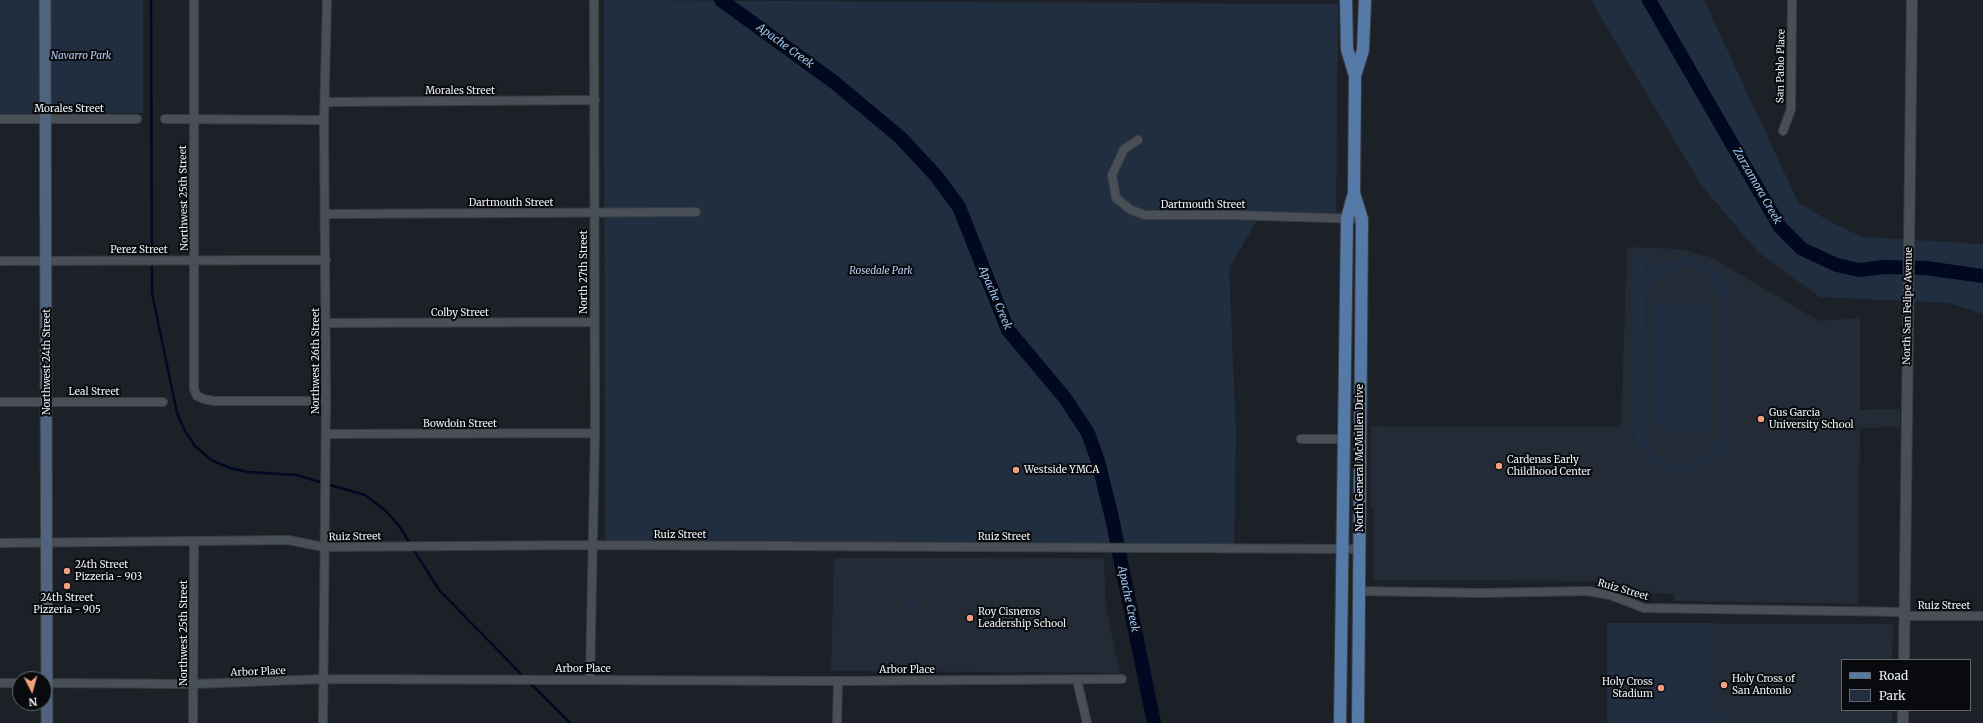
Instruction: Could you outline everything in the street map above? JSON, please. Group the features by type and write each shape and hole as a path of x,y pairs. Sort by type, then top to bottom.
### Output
{"main road":[{"name":"Northwest 24th Street","path":"45,0 45,671"},
{"name":"North General McMullen Drive","path":"1346,0 1347,49 1355,76"},
{"name":"North General McMullen Drive","path":"1340,723 1347,218 1354,193 1355,76 1363,50 1365,0"},
{"name":"North General McMullen Drive","path":"1354,193 1362,219 1358,723"},
{"path":"1345,305 1353,330 1352,440 1360,445"},
{"name":"Northwest 24th Street","path":"46,711 46,723"}],"street":[{"name":"Northwest 25th Street","path":"194,0 194,389 197,396 214,401 326,401"},
{"name":"Northwest 26th Street","path":"323,723 326,470 324,120 327,0"},
{"name":"North 27th Street","path":"590,679 595,433 594,0"},
{"name":"San Pablo Place","path":"1783,131 1791,109 1792,0"},
{"name":"North San Felipe Avenue","path":"1904,659 1912,0"},
{"name":"Morales Street","path":"325,102 595,100"},
{"name":"Morales Street","path":"0,119 137,119"},
{"path":"165,119 324,120"},
{"name":"Dartmouth Street","path":"1138,140 1124,149 1112,175 1116,198 1131,210 1145,215 1232,215 1362,219"},
{"name":"Dartmouth Street","path":"325,214 696,212"},
{"name":"Perez Street","path":"0,261 326,260"},
{"name":"Colby Street","path":"326,323 594,322"},
{"name":"Leal Street","path":"0,402 163,402"},
{"name":"Bowdoin Street","path":"326,434 595,433"},
{"path":"1301,439 1343,439"},
{"name":"Ruiz Street","path":"0,543 288,540 324,547 592,545 1360,549"},
{"name":"Northwest 25th Street","path":"193,723 194,542"},
{"name":"Ruiz Street","path":"1359,591 1480,593 1588,591 1610,595 1644,608 1983,616"},
{"name":"Arbor Place","path":"52,683 194,684 323,679 838,681 1122,679"},
{"path":"1077,680 1087,723"},
{"path":"837,723 838,681"},
{"path":"0,683 12,683"},
{"path":"1903,711 1903,723"}],"shaded area":[{"name":"Gus Garcia University School","path":"1627,247 1681,249 1713,258 1819,321 1860,318 1860,410 1900,409 1900,427 1860,428 1858,604 1674,601 1675,594 1627,593 1612,586 1612,581 1374,580 1374,509 1371,508 1371,426 1621,427"},
{"name":"Roy Cisneros Leadership School","path":"834,558 1104,558 1106,607 1120,673 831,671"},
{"name":"Holy Cross of San Antonio","path":"1607,623 1893,624 1892,659 1841,659 1841,711 1892,711 1892,723 1607,723"}],"green space":[{"name":"Navarro Park","path":"0,0 143,0 143,113 0,114"},
{"name":"Rosedale Park","path":"604,0 1338,4 1336,223 1257,221 1229,268 1236,432 1234,544 605,540"},
{"path":"1591,0 1704,0 1798,202 1832,223 1863,237 1983,244 1983,314 1948,303 1820,297 1758,252 1702,186"},
{"path":"1634,257 1644,257 1644,277 1648,272 1664,262 1683,258 1691,258 1700,261 1716,271 1723,278 1729,289 1731,305 1730,460 1721,460 1721,454 1703,469 1684,473 1675,473 1655,464 1648,459 1638,444 1633,424","holes":["1686,267 1695,269 1712,280 1721,297 1721,427 1720,437 1714,448 1706,456 1686,464 1676,464 1658,455 1650,447 1643,429 1644,303 1646,294 1657,278 1666,272"]},
{"path":"1654,302 1712,302 1711,431 1653,430"},
{"path":"911,584 915,585 917,589 917,591 912,588 910,589 914,594 912,595 906,590"},
{"path":"917,596 917,613 898,613 904,605 906,597 913,598"},
{"name":"Holy Cross Stadium","path":"1607,623 1714,623 1715,710 1723,711 1723,723 1607,723"}],"waterway":[{"path":"151,0 152,293 177,413 185,431 195,446 211,460 230,468 248,472 296,475 365,495 386,511 400,527 410,544"},
{"name":"Apache Creek","path":"721,0 834,82 901,138 937,177 959,207 1008,330 1065,398 1088,433 1098,461 1112,518 1154,723"},
{"name":"Zarzamora Creek","path":"1649,0 1780,227 1802,249 1837,265 1859,270 1884,267 1926,268 1983,276"},
{"path":"413,549 440,591 524,677"},
{"path":"529,682 570,723"}],"place":[{"name":"Gus Garcia University School","path":"1761,419"},
{"name":"Cardenas Early Childhood Center","path":"1499,466"},
{"name":"Westside YMCA","path":"1016,470"},
{"name":"24th Street Pizzeria - 903","path":"67,571"},
{"name":"24th Street Pizzeria - 905","path":"67,586"},
{"name":"Roy Cisneros Leadership School","path":"970,618"},
{"name":"Holy Cross of San Antonio","path":"1724,685"},
{"name":"Holy Cross Stadium","path":"1661,688"}]}
